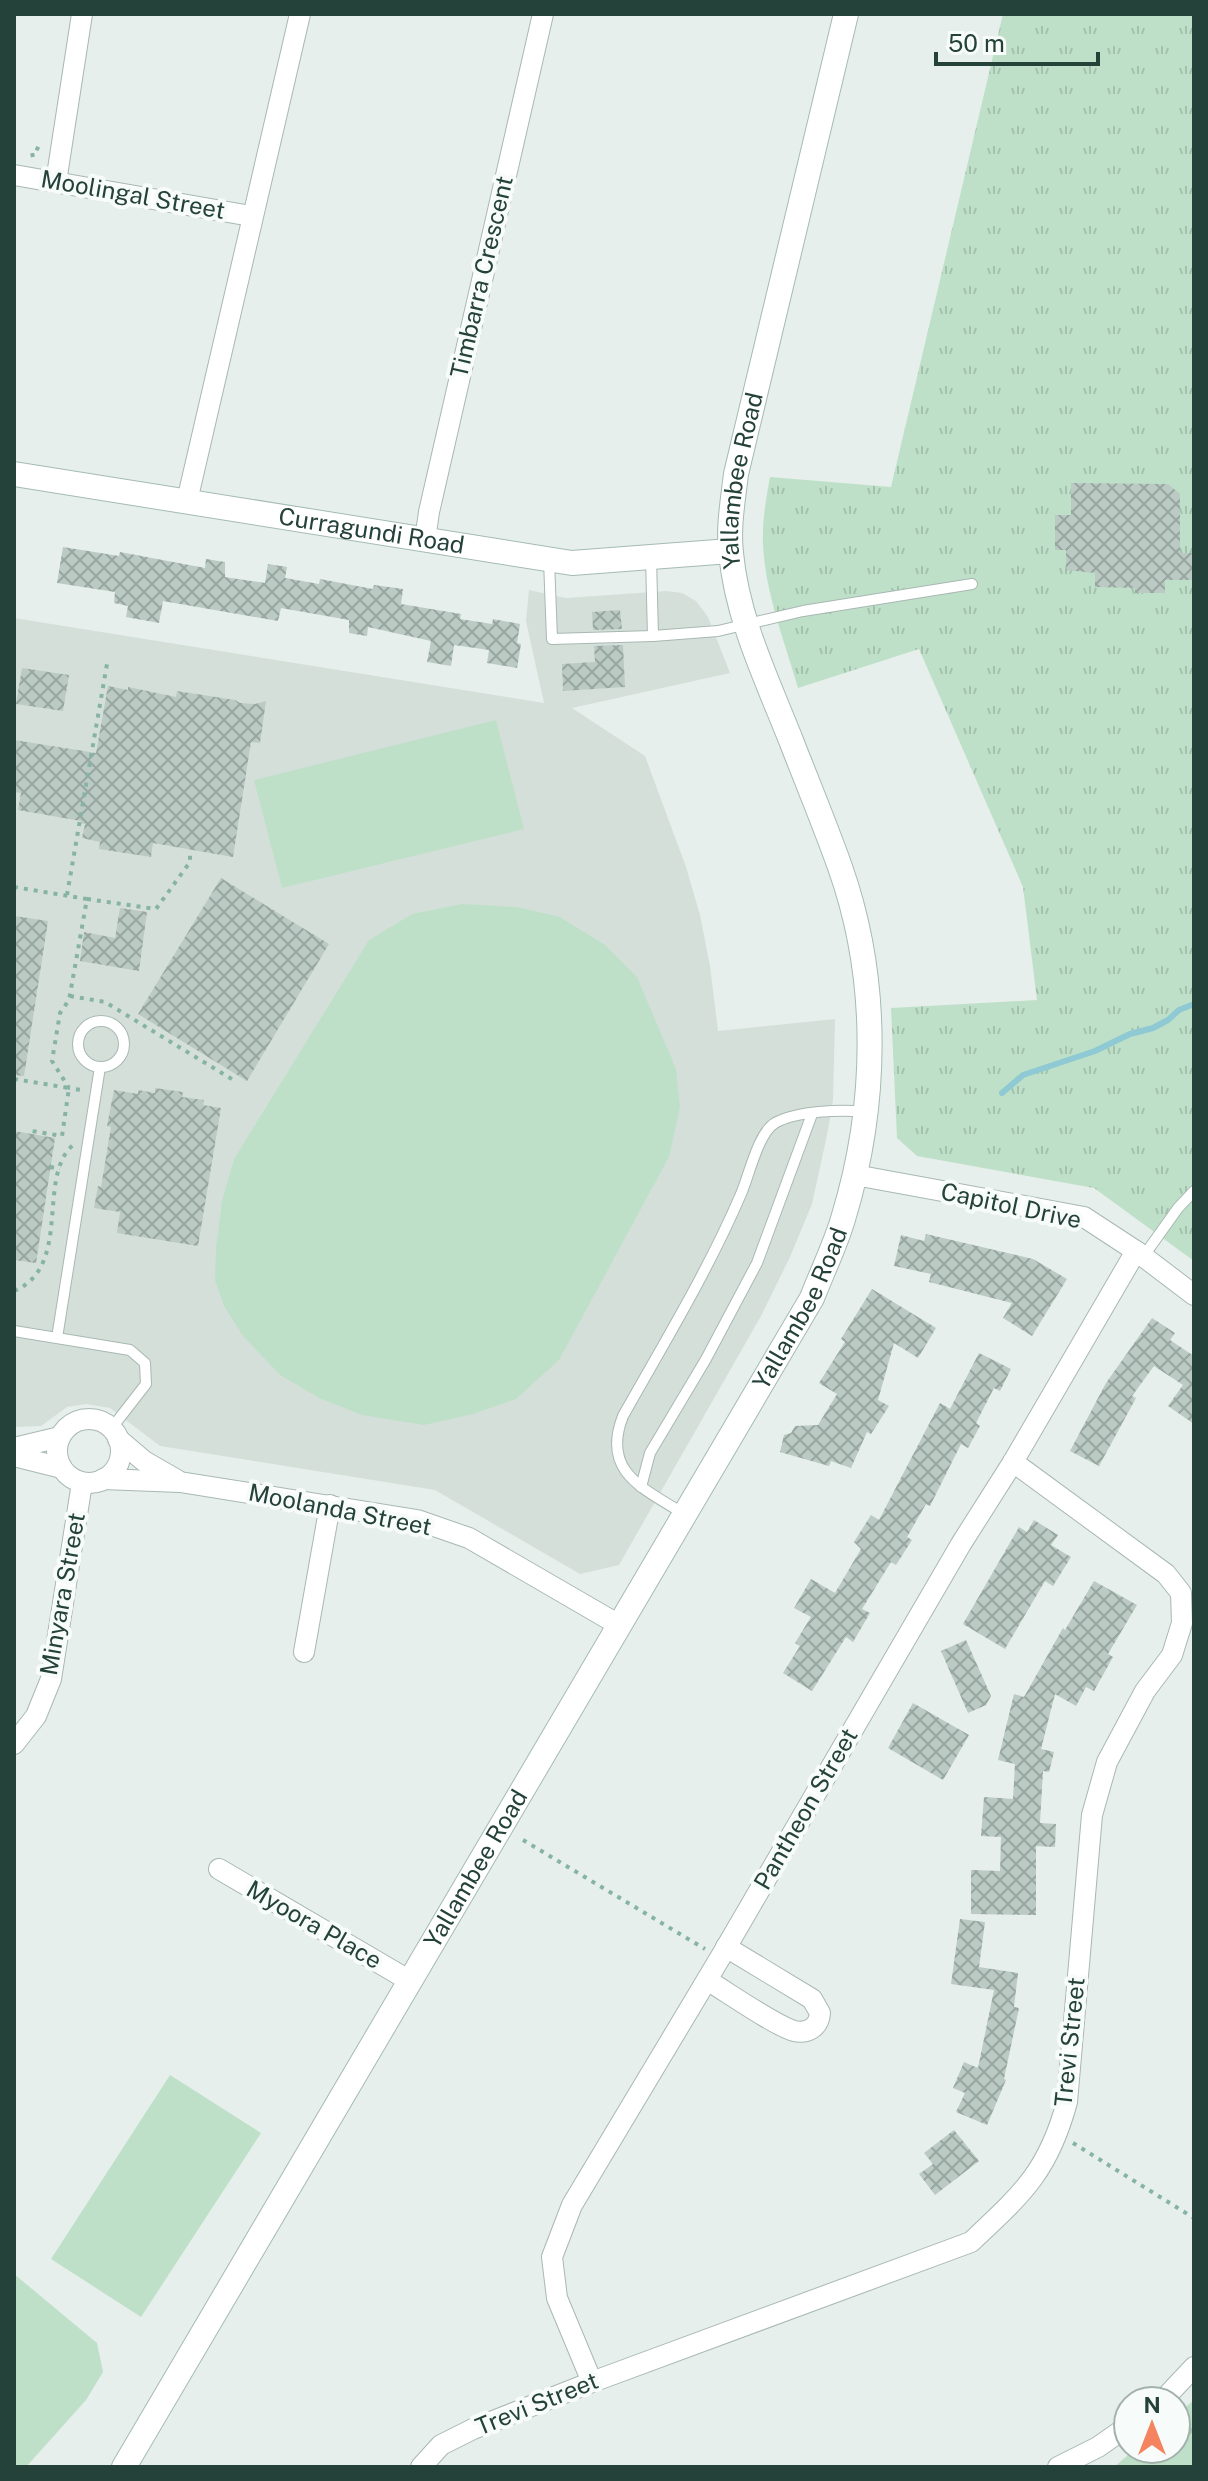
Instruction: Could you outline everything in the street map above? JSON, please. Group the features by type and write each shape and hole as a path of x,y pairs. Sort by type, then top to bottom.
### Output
{"main road":[{"name":"Yallambee Road","path":"124,2467 812,1298 842,1221 867,1112 870,1046 857,930 841,869 746,624 730,551 736,474 846,14"},
{"name":"Curragundi Road","path":"14,474 572,563 730,551"}],"street":[{"path":"56,182 82,14"},
{"path":"187,501 300,14"},
{"name":"Timbarra Crescent","path":"425,540 439,465 543,14"},
{"name":"Moolingal Street","path":"14,175 251,216"},
{"name":"Capitol Drive","path":"855,1175 1084,1217 1194,1295"},
{"name":"Pantheon Street","path":"592,2382 557,2298 552,2257 572,2205 961,1544 1140,1254"},
{"path":"84,1420 103,1423 115,1434 119,1460 115,1469 93,1481 69,1476 62,1468 57,1447 60,1437 74,1423 84,1420"},
{"name":"Moolanda Street","path":"115,1434 144,1461 180,1482"},
{"path":"14,1448 60,1437"},
{"path":"14,1456 62,1468"},
{"name":"Trevi Street","path":"421,2467 441,2445 451,2440 592,2382 971,2242 1020,2196 1043,2165 1057,2137 1067,2102 1092,1815 1107,1762 1145,1691 1172,1655 1182,1623 1181,1593 1166,1574 1013,1462"},
{"name":"Moolanda Street","path":"93,1481 180,1482 417,1520 469,1538 619,1625"},
{"name":"Minyara Street","path":"14,1744 36,1716 51,1679 93,1481"},
{"path":"304,1652 330,1505"},
{"name":"Myoora Place","path":"219,1869 410,1981"},
{"path":"707,1980 792,2030 809,2031 818,2024 820,2013 812,1999 723,1953"},
{"path":"1177,2385 1194,2367"},
{"path":"1058,2467 1112,2437"}],"lane":[{"path":"651,558 653,636"},
{"path":"549,560 552,639 718,631 803,611 972,584"},
{"path":"99,1020 114,1024 124,1043 120,1057 108,1066 100,1067 86,1062 78,1048 80,1033 99,1020"},
{"path":"57,1338 100,1067"},
{"path":"684,1514 641,1487 628,1475 616,1456 617,1430 623,1416 733,1214 764,1135 774,1123 812,1114 840,1109 867,1112"},
{"path":"641,1487 650,1453 706,1359 757,1263 812,1114"},
{"path":"1140,1254 1194,1191"},
{"path":"14,1331 130,1350 145,1363 146,1384 115,1434"}],"path":[{"path":"67,895 107,664"},
{"path":"14,887 156,909 190,862 190,850"},
{"path":"62,1136 69,1088 52,1061 60,1013 70,996 87,899"},
{"path":"70,996 105,1002 235,1081"},
{"path":"14,1079 98,1093"},
{"path":"32,1131 77,1140"},
{"path":"14,1291 35,1278 45,1259 66,1150"},
{"path":"50,1167 60,1169"},
{"path":"523,1840 723,1953"},
{"path":"1071,2142 1194,2218"}],"shaded area":[{"path":"529,590 566,598 667,591 682,593 696,601 708,617 730,673 572,708 645,756 686,867 700,915 718,1031 835,1019 833,1100 827,1135 812,1204 790,1257 761,1316 619,1565 580,1574 435,1490 160,1446 110,1408 86,1404 67,1407 41,1426 14,1427 14,618 544,703 526,621"}],"green space":[{"path":"1003,14 1194,14 1194,1261 1094,1188 917,1156 897,1138 891,1008 1037,1000 1023,887 919,649 798,688 772,599 765,562 763,527 770,477 891,487"},
{"path":"496,720 524,829 282,888 254,780"},
{"path":"462,904 517,907 560,917 605,945 637,977 676,1069 680,1107 669,1157 559,1360 516,1399 473,1414 424,1425 362,1415 319,1398 280,1375 243,1336 224,1306 215,1280 216,1248 222,1201 234,1159 369,940 412,914"},
{"path":"170,2075 261,2133 141,2317 51,2259"},
{"path":"14,2274 97,2343 103,2372 86,2400 26,2467 14,2467"},
{"path":"1194,2400 1194,2467 1114,2467 1192,2465"}],"building":[{"path":"1071,483 1168,484 1180,494 1180,553 1192,553 1192,580 1165,580 1165,593 1135,593 1135,588 1095,587 1095,573 1066,570 1066,550 1055,550 1055,515 1071,515"},
{"path":"63,547 119,556 120,552 205,568 206,559 225,562 225,577 265,583 268,564 287,567 285,578 319,584 320,579 373,589 374,585 403,589 401,604 461,614 460,619 492,624 493,619 520,624 517,668 487,663 489,650 454,645 451,666 427,662 431,641 368,627 367,636 349,633 349,620 281,608 278,621 163,601 159,623 126,617 128,606 114,603 115,592 57,583"},
{"path":"620,610 622,629 593,630 592,612"},
{"path":"623,645 625,687 563,691 562,664 595,662 594,646"},
{"path":"22,668 69,675 63,711 16,704"},
{"path":"108,686 176,697 177,691 240,703 266,701 260,743 251,742 233,857 153,843 151,857 99,849 100,842 82,838 85,824 81,821 18,810 21,793 14,792 14,740 96,753"},
{"path":"221,878 329,944 247,1081 138,1014"},
{"path":"120,908 147,912 139,971 80,961 84,932 115,938"},
{"path":"14,916 48,921 24,1076 14,1075"},
{"path":"155,1088 183,1092 182,1097 204,1100 203,1105 221,1108 198,1246 117,1233 120,1212 94,1208 98,1186 101,1187 114,1090 138,1094 138,1090 155,1093"},
{"path":"14,1131 55,1138 36,1263 14,1260"},
{"path":"926,1234 1033,1259 1067,1279 1032,1336 1003,1318 1012,1303 929,1282 931,1274 894,1266 901,1235 924,1241"},
{"path":"872,1289 936,1328 918,1358 894,1343 878,1400 889,1406 871,1434 867,1432 851,1468 831,1461 829,1466 780,1452 784,1435 791,1433 795,1426 818,1425 837,1394 819,1383 845,1342 841,1339"},
{"path":"1152,1318 1175,1333 1170,1340 1194,1356 1194,1424 1168,1406 1183,1385 1154,1366 1132,1396 1136,1398 1099,1466 1070,1451 1106,1383"},
{"path":"979,1353 1011,1369 1000,1391 994,1388 976,1423 980,1426 968,1448 961,1444 930,1506 926,1504 907,1537 912,1540 896,1565 891,1562 862,1609 870,1613 853,1642 846,1637 812,1691 783,1673 800,1646 795,1643 811,1617 794,1608 811,1579 835,1593 861,1549 854,1542 871,1515 879,1520 940,1403 950,1409"},
{"path":"1034,1520 1058,1535 1051,1545 1071,1557 1053,1586 1045,1581 1005,1649 963,1624 1019,1527 1027,1532"},
{"path":"1094,1581 1137,1605 1108,1654 1113,1657 1094,1691 1086,1687 1076,1706 1055,1694 1041,1749 1054,1752 1049,1772 1043,1771 1040,1823 1056,1824 1055,1847 1036,1846 1036,1915 971,1914 971,1870 1000,1871 1001,1837 981,1836 984,1797 1013,1799 1015,1764 998,1760 1014,1694 1024,1697"},
{"path":"966,1640 991,1696 986,1705 968,1713 941,1651"},
{"path":"913,1703 969,1735 943,1780 888,1748"},
{"path":"960,1919 985,1922 979,1967 1018,1973 1014,2007 1019,2008 1006,2080 987,2125 956,2112 965,2093 953,2088 964,2062 978,2068 994,1990 951,1984"},
{"path":"954,2130 979,2161 935,2195 919,2174 933,2164 924,2153"}],"waterway":[{"path":"1002,1093 1023,1075 1153,1028 1194,1004"}]}
